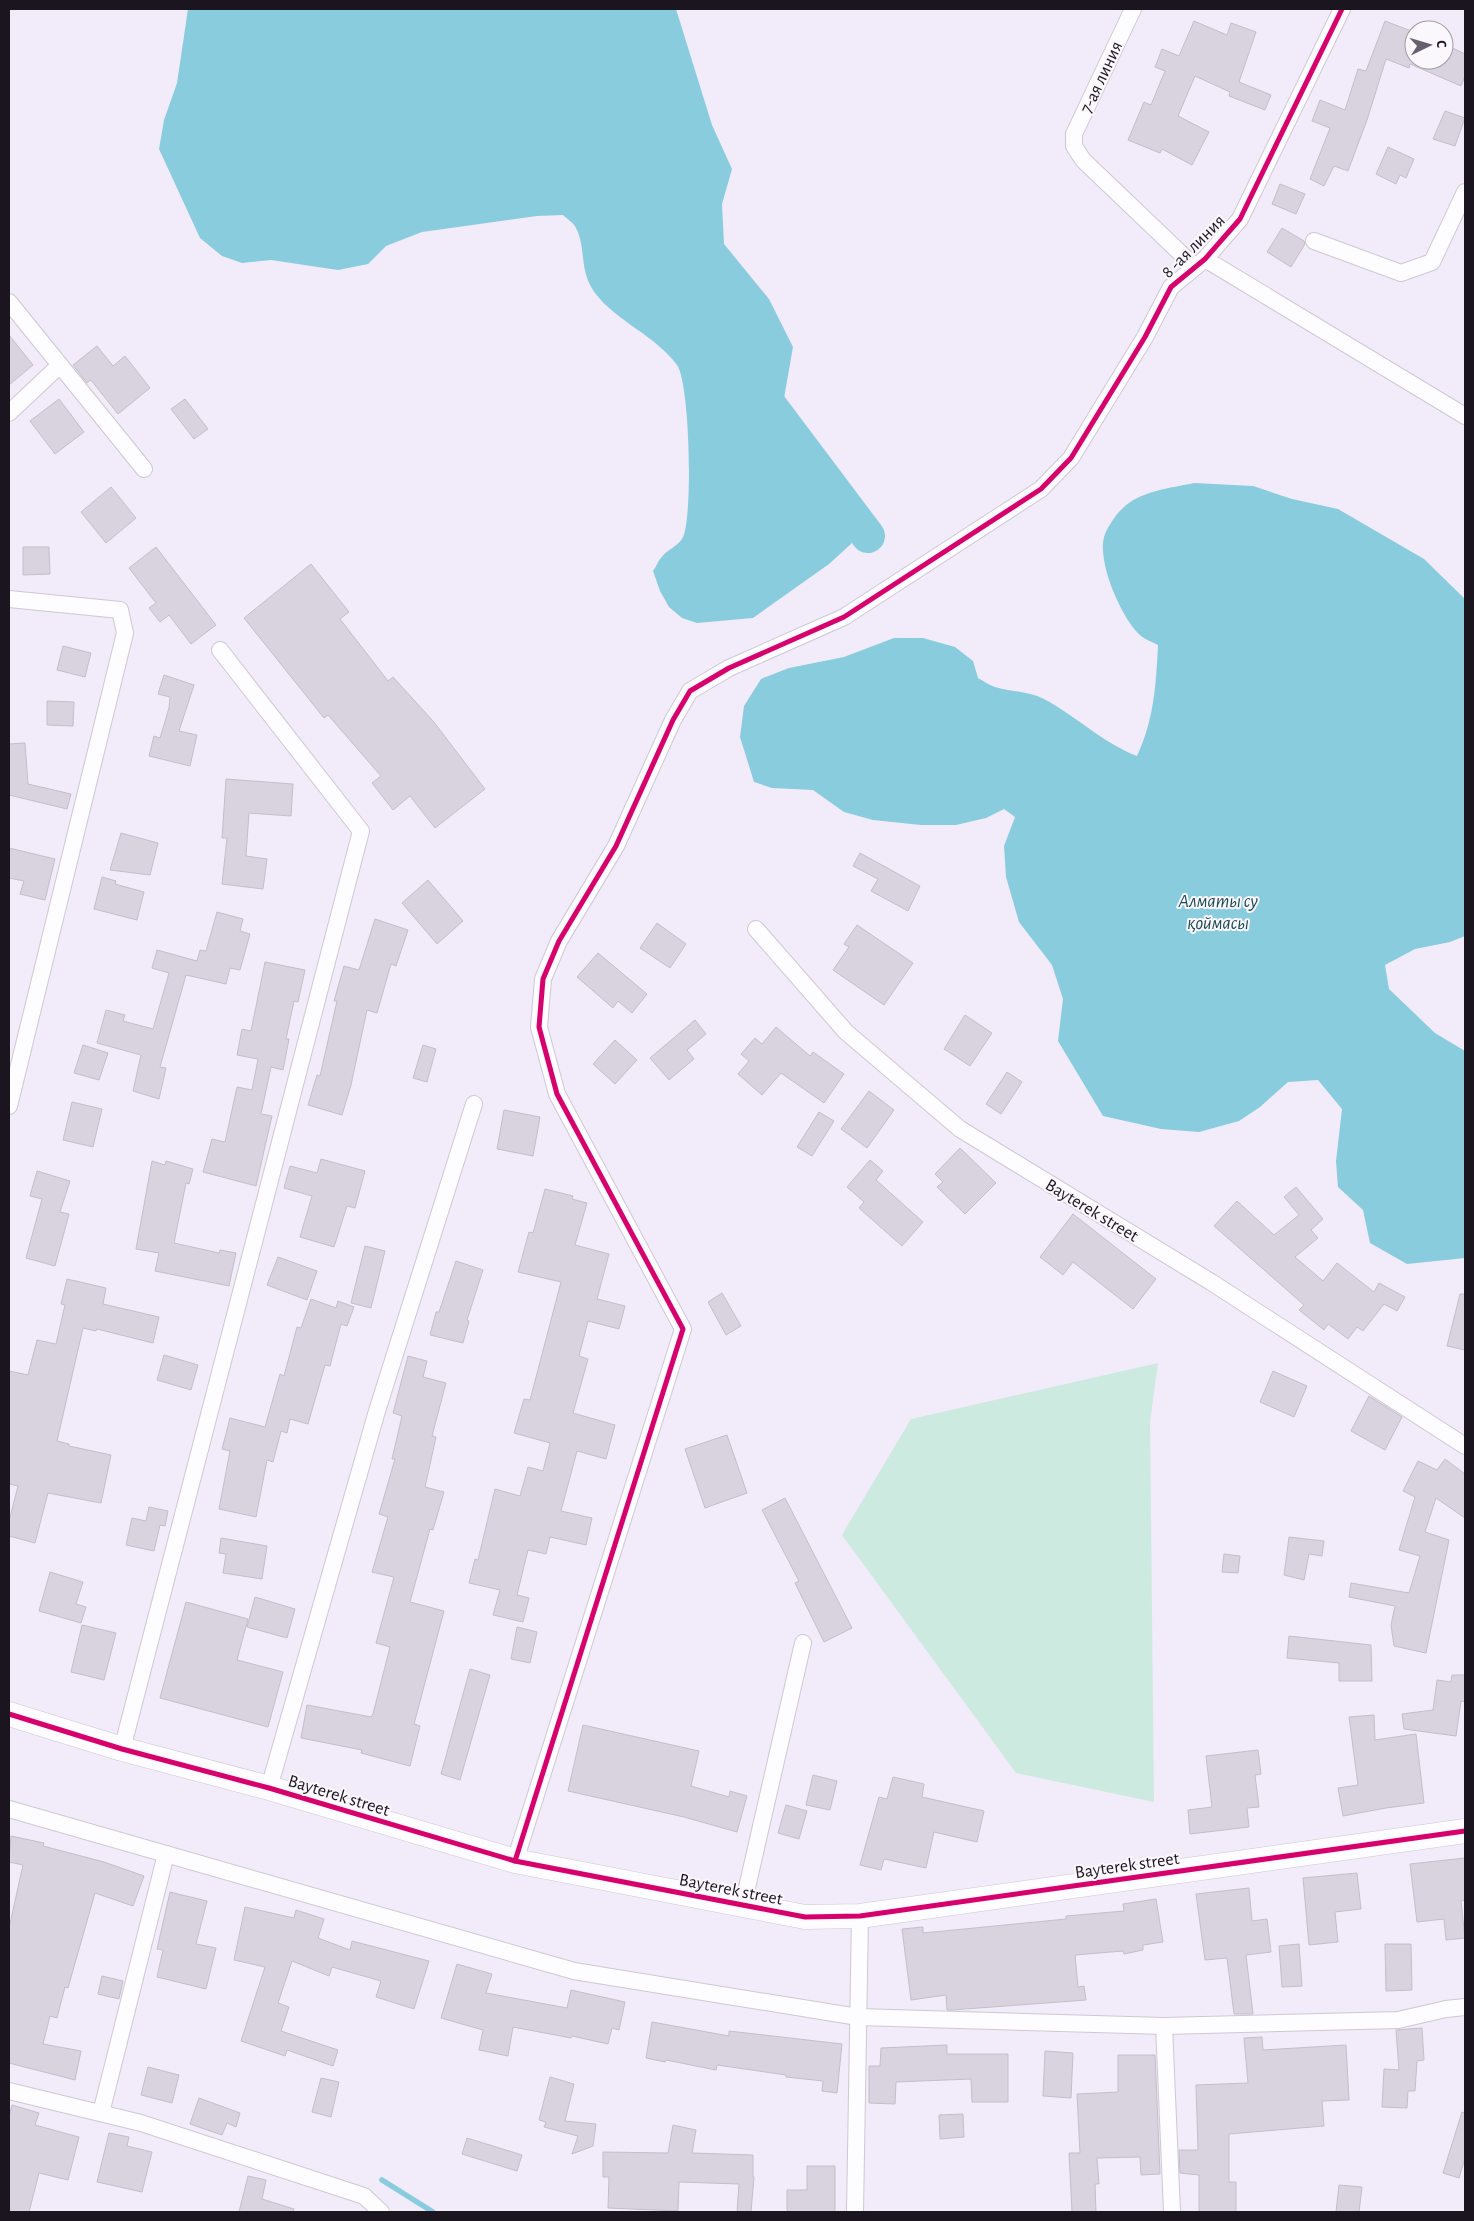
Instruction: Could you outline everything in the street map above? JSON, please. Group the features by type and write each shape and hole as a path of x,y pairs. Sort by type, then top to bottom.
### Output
{"street":[{"name":"7-ая линия","path":"1133,9 1074,134 1074,146 1082,160 1200,263"},
{"name":"8 -ая линия","path":"515,1861 683,1329 557,1094 539,1027 543,979 559,941 616,846 673,720 690,691 729,668 844,617 1041,489 1071,458 1145,337 1171,287 1200,263 1240,219 1342,9"},
{"path":"1314,241 1401,273 1432,262 1465,192"},
{"path":"1200,263 1465,416"},
{"path":"9,302 144,469"},
{"path":"9,413 60,365"},
{"path":"9,600 120,610 125,633 9,1106"},
{"path":"122,1749 362,831 220,650"},
{"name":"Bayterek street","path":"756,928 846,1032 960,1129 1211,1282 1465,1446"},
{"path":"269,1788 377,1411 474,1104"},
{"path":"743,1905 803,1643"},
{"name":"Bayterek street","path":"9,1714 122,1749 269,1788 515,1861 805,1917 860,1916 1465,1831"},
{"path":"9,1810 574,1971 858,2017 1164,2026 1398,2020 1446,2009 1465,2007"},
{"path":"101,2113 166,1854"},
{"path":"855,2212 860,1916"},
{"path":"1164,2026 1172,2212"},
{"path":"9,2091 141,2123 364,2196 381,2212"}],"green space":[{"path":"1158,1363 1150,1422 1154,1802 1016,1773 842,1535 911,1419"}],"water":[{"path":"188,9 676,9 712,125 732,169 722,204 724,244 769,299 793,347 780,421 795,459 835,476 860,523 851,544 829,564 753,618 697,623 682,618 669,607 660,591 653,571 663,555 681,540 686,524 689,450 685,397 681,377 677,365 668,354 614,312 595,293 586,276 581,244 576,228 563,215 537,216 422,232 386,246 368,264 338,270 271,260 242,263 222,256 200,238 159,149 164,120 177,83"},
{"name":"Алматы су қоймасы","path":"1194,483 1253,486 1292,499 1338,509 1424,559 1465,599 1465,936 1450,942 1415,949 1385,965 1389,989 1435,1033 1465,1051 1465,1258 1407,1264 1370,1243 1363,1210 1338,1187 1336,1161 1342,1109 1318,1080 1288,1082 1260,1107 1239,1121 1199,1132 1161,1129 1103,1116 1058,1041 1063,999 1052,965 1019,922 1006,877 1004,846 1015,817 1004,809 986,818 956,825 921,825 873,820 844,812 813,790 772,788 754,782 740,737 744,706 761,679 789,668 844,657 894,638 923,638 955,647 973,661 978,678 1001,689 1032,694 1044,699 1101,737 1137,756 1151,716 1158,645 1141,636 1126,617 1119,603 1107,573 1103,545 1105,534 1120,511 1137,498 1156,491"}],"building":[{"path":"1194,21 1227,35 1231,23 1256,32 1239,82 1271,95 1265,110 1229,96 1230,92 1195,76 1178,116 1209,132 1192,165 1162,149 1160,153 1128,140 1144,102 1151,105 1165,71 1155,67 1162,49 1179,56"},
{"path":"1385,21 1404,28 1404,66 1386,59 1367,120 1348,171 1334,166 1324,186 1310,179 1330,128 1312,121 1320,100 1345,110 1358,69 1366,71"},
{"path":"1454,49 1465,54 1465,76 1461,86 1424,70 1454,70"},
{"path":"1445,111 1465,118 1455,146 1433,139"},
{"path":"1388,147 1414,159 1406,178 1400,175 1396,184 1376,174"},
{"path":"1280,184 1305,194 1296,214 1272,204"},
{"path":"1282,228 1304,241 1305,244 1291,267 1267,252"},
{"path":"9,335 33,365 9,385"},
{"path":"97,346 113,366 125,356 150,388 118,414 91,380 87,383 73,365"},
{"path":"59,399 84,432 55,454 30,421"},
{"path":"185,399 208,429 194,439 171,409"},
{"path":"111,487 136,518 106,543 81,512"},
{"path":"23,547 49,547 50,574 23,575"},
{"path":"156,547 216,625 191,644 169,615 160,622 149,608 156,603 129,568"},
{"path":"311,564 349,612 340,619 388,681 393,677 433,721 485,789 435,828 410,796 393,810 372,783 381,776 328,715 324,718 244,618"},
{"path":"63,646 91,653 85,677 57,670"},
{"path":"164,675 194,685 179,731 197,735 190,766 149,756 154,736 160,738 169,708 170,697 158,694"},
{"path":"47,701 74,702 73,726 47,725"},
{"path":"25,743 28,784 71,794 67,809 9,795 9,744"},
{"path":"226,779 293,784 291,816 249,813 246,856 267,859 263,889 222,884 227,838 222,838"},
{"path":"121,833 158,843 150,875 110,870"},
{"path":"9,848 55,859 45,900 20,894 24,881 9,878"},
{"path":"860,853 920,886 908,911 871,891 878,879 853,866"},
{"path":"102,877 116,881 115,884 144,892 137,920 94,909"},
{"path":"428,880 463,921 437,944 402,903"},
{"path":"217,912 243,919 240,931 250,934 240,970 230,968 226,984 186,975 160,1067 166,1068 159,1099 133,1091 141,1055 97,1043 106,1010 125,1015 123,1021 153,1029 169,973 152,968 157,950 197,961 200,950 206,951"},
{"path":"375,919 408,930 396,966 391,964 377,1013 367,1010 351,1085 342,1115 308,1105 317,1075 320,1076 337,1001 334,1001 344,966 359,970"},
{"path":"657,923 686,944 670,968 640,948"},
{"path":"857,925 913,963 884,1005 833,970 849,947 844,944"},
{"path":"598,953 647,994 632,1013 618,1001 613,1008 577,977"},
{"path":"265,962 305,970 298,1002 294,1001 286,1039 289,1039 283,1070 271,1067 261,1114 272,1116 256,1186 203,1172 212,1139 225,1142 237,1087 252,1090 258,1059 237,1055 242,1029 251,1031"},
{"path":"965,1015 992,1033 970,1066 944,1049"},
{"path":"695,1020 706,1034 687,1050 694,1059 669,1080 650,1058"},
{"path":"776,1027 810,1056 813,1052 844,1074 824,1103 781,1073 762,1095 738,1074 749,1061 741,1054 755,1038 762,1044"},
{"path":"615,1040 637,1060 615,1084 593,1064"},
{"path":"83,1045 108,1053 99,1080 74,1073"},
{"path":"423,1045 436,1049 427,1082 413,1078"},
{"path":"1007,1072 1022,1082 1001,1114 986,1104"},
{"path":"869,1091 894,1110 867,1148 841,1129"},
{"path":"72,1102 102,1109 93,1147 63,1140"},
{"path":"504,1110 540,1117 533,1156 497,1149"},
{"path":"819,1112 834,1121 812,1156 797,1147"},
{"path":"960,1148 996,1183 965,1214 937,1187 943,1182 935,1174"},
{"path":"321,1159 365,1171 355,1208 347,1206 334,1247 300,1237 312,1196 284,1188 290,1166 317,1173"},
{"path":"870,1160 883,1171 876,1180 923,1222 902,1246 859,1208 864,1202 847,1187"},
{"path":"152,1161 165,1165 166,1161 193,1169 189,1184 186,1183 174,1243 219,1253 220,1250 236,1253 229,1286 155,1271 159,1253 136,1249"},
{"path":"37,1171 70,1181 60,1212 69,1214 55,1266 26,1258 42,1199 30,1196"},
{"path":"1296,1187 1323,1219 1311,1230 1318,1238 1295,1257 1323,1281 1337,1263 1374,1292 1379,1283 1405,1297 1397,1311 1384,1304 1363,1331 1357,1327 1348,1339 1328,1324 1324,1330 1299,1310 1304,1305 1214,1226 1237,1201 1274,1235 1299,1215 1284,1197"},
{"path":"545,1189 573,1196 572,1199 587,1203 575,1245 609,1254 597,1299 625,1306 619,1329 588,1321 579,1356 588,1359 573,1413 615,1425 606,1459 577,1451 561,1511 592,1518 586,1545 550,1537 546,1554 528,1550 517,1595 529,1598 523,1622 493,1615 500,1590 469,1583 475,1559 478,1560 495,1489 520,1496 528,1467 543,1471 550,1443 514,1433 524,1399 530,1400 561,1282 518,1272 529,1232 533,1233"},
{"path":"1073,1214 1156,1279 1133,1309 1073,1262 1063,1275 1040,1257"},
{"path":"365,1246 385,1251 371,1308 351,1303"},
{"path":"278,1257 317,1271 307,1300 267,1285"},
{"path":"456,1261 483,1270 467,1320 469,1321 463,1343 430,1335 436,1312 439,1312"},
{"path":"67,1279 106,1288 103,1304 159,1317 153,1343 97,1329 96,1331 83,1328 57,1441 69,1444 69,1446 111,1455 101,1503 48,1493 35,1543 9,1536 9,1521 18,1486 9,1484 9,1371 28,1375 37,1340 56,1344 65,1305 61,1304"},
{"path":"722,1293 741,1326 726,1335 708,1302"},
{"path":"1460,1294 1465,1294 1465,1350 1447,1346"},
{"path":"311,1299 336,1308 338,1301 354,1307 347,1326 341,1324 330,1366 325,1365 308,1424 290,1419 287,1433 281,1431 273,1462 267,1460 256,1517 219,1509 230,1451 222,1449 230,1418 265,1427 280,1374 284,1376 297,1327 301,1328"},
{"path":"164,1355 198,1365 191,1390 157,1380"},
{"path":"408,1356 427,1361 423,1377 446,1383 432,1436 436,1437 425,1487 444,1492 433,1530 430,1529 410,1602 444,1611 414,1724 420,1726 410,1766 361,1753 362,1750 301,1738 307,1705 371,1717 373,1714 390,1647 376,1643 394,1577 372,1572 388,1517 379,1514 395,1459 392,1459 402,1416 393,1413"},
{"path":"1273,1371 1307,1386 1294,1417 1260,1402"},
{"path":"1369,1396 1402,1417 1385,1450 1351,1431"},
{"path":"727,1435 747,1493 705,1508 685,1449"},
{"path":"1445,1459 1465,1474 1465,1518 1436,1498 1425,1532 1449,1540 1426,1653 1394,1646 1391,1625 1395,1606 1349,1597 1351,1583 1409,1593 1420,1556 1399,1550 1415,1497 1403,1491 1418,1461 1437,1470"},
{"path":"785,1498 852,1628 824,1642 795,1583 799,1581 762,1510"},
{"path":"149,1507 168,1511 165,1526 160,1525 154,1551 126,1545 132,1518 146,1521"},
{"path":"1289,1537 1324,1541 1322,1556 1309,1554 1304,1580 1284,1575"},
{"path":"221,1538 267,1546 262,1579 223,1573 226,1554 219,1553"},
{"path":"1224,1554 1240,1556 1238,1573 1222,1572"},
{"path":"50,1572 83,1582 76,1604 86,1607 81,1623 39,1611"},
{"path":"255,1597 295,1609 287,1638 247,1627"},
{"path":"186,1602 248,1619 237,1660 283,1672 268,1727 160,1698"},
{"path":"82,1625 116,1633 104,1680 71,1672"},
{"path":"517,1627 537,1632 530,1663 511,1659"},
{"path":"1289,1636 1371,1645 1372,1681 1339,1681 1339,1663 1287,1658"},
{"path":"470,1669 490,1675 460,1780 441,1774"},
{"path":"1452,1675 1465,1675 1465,1702 1461,1701 1456,1736 1404,1729 1402,1714 1433,1710 1437,1680 1451,1682"},
{"path":"1374,1715 1375,1740 1416,1734 1424,1803 1343,1816 1338,1788 1358,1785 1349,1717"},
{"path":"583,1725 699,1751 691,1786 729,1797 730,1791 747,1796 737,1832 684,1817 568,1791"},
{"path":"1258,1750 1261,1774 1255,1775 1259,1807 1247,1808 1249,1827 1190,1834 1188,1810 1212,1807 1206,1756"},
{"path":"813,1775 837,1781 830,1810 806,1805"},
{"path":"893,1777 924,1784 922,1797 984,1811 977,1842 934,1832 926,1868 884,1859 881,1870 860,1865 879,1797 887,1799"},
{"path":"786,1805 807,1811 799,1839 778,1833"},
{"path":"11,1836 44,1843 43,1846 104,1862 144,1876 133,1906 95,1893 68,1988 65,1987 57,2018 50,2016 43,2044 81,2051 75,2080 9,2063 9,1928 23,1865 9,1862"},
{"path":"1465,1858 1465,1900 1461,1901 1465,1938 1446,1940 1444,1919 1417,1922 1410,1864"},
{"path":"1357,1873 1361,1909 1335,1912 1338,1942 1309,1945 1303,1878"},
{"path":"1249,1888 1252,1921 1267,1919 1271,1952 1246,1955 1253,2014 1234,2014 1227,1958 1205,1960 1196,1894"},
{"path":"170,1892 207,1901 196,1944 216,1948 206,1989 157,1977 163,1950 157,1949"},
{"path":"1156,1899 1163,1942 1143,1945 1143,1950 1124,1954 1123,1951 1075,1955 1078,1987 1084,1986 1086,2000 947,2010 946,1995 911,2000 902,1929 923,1927 923,1933 1066,1919 1066,1916 1124,1911 1123,1904"},
{"path":"245,1907 294,1918 296,1910 324,1919 318,1938 350,1950 352,1941 429,1961 414,2009 376,1997 381,1981 332,1967 329,1976 292,1961 278,2003 289,2007 281,2031 338,2050 333,2066 287,2050 285,2056 241,2041 265,1967 234,1960"},
{"path":"1299,1944 1302,1986 1282,1987 1279,1946"},
{"path":"1385,1944 1411,1944 1412,1990 1386,1991"},
{"path":"457,1964 492,1974 486,1993 567,2008 571,1990 625,2002 619,2030 612,2028 608,2044 572,2036 571,2038 513,2027 508,2056 479,2050 483,2030 441,2018"},
{"path":"102,1976 123,1981 119,1999 98,1994"},
{"path":"652,2022 729,2036 729,2031 842,2044 837,2093 822,2091 823,2081 786,2077 786,2075 717,2065 716,2070 646,2058"},
{"path":"1422,2028 1424,2060 1417,2061 1415,2091 1408,2091 1407,2108 1382,2107 1384,2069 1399,2070 1396,2030"},
{"path":"1262,2037 1263,2050 1346,2045 1349,2100 1322,2101 1324,2126 1229,2134 1229,2182 1236,2182 1236,2212 1199,2212 1199,2175 1180,2173 1179,2150 1198,2150 1196,2085 1248,2083 1244,2038"},
{"path":"947,2045 947,2054 1008,2054 1008,2102 972,2102 971,2079 896,2082 895,2104 869,2103 869,2066 880,2066 881,2048"},
{"path":"1045,2051 1073,2053 1071,2098 1043,2096"},
{"path":"1118,2055 1155,2055 1160,2174 1141,2175 1140,2157 1097,2158 1099,2184 1095,2184 1096,2212 1072,2212 1069,2153 1080,2153 1077,2094 1118,2092"},
{"path":"148,2067 179,2075 172,2103 141,2095"},
{"path":"550,2077 574,2084 565,2121 596,2124 593,2146 572,2154 578,2136 544,2127 546,2122 539,2120"},
{"path":"321,2078 339,2082 331,2117 312,2112"},
{"path":"199,2098 240,2113 236,2127 227,2123 222,2135 190,2124"},
{"path":"12,2105 39,2113 35,2125 79,2137 68,2180 39,2173 29,2212 9,2212 9,2117"},
{"path":"1462,2112 1465,2113 1465,2158 1459,2178 1443,2173"},
{"path":"963,2114 964,2137 940,2139 939,2115"},
{"path":"673,2125 696,2130 692,2153 753,2155 754,2177 751,2212 737,2212 739,2184 679,2182 678,2211 608,2208 609,2177 603,2177 603,2152 668,2153"},
{"path":"109,2133 129,2137 127,2146 152,2152 142,2192 97,2182"},
{"path":"467,2138 522,2155 517,2171 462,2154"},
{"path":"807,2166 835,2166 835,2212 787,2212 787,2190 807,2190"},
{"path":"248,2176 266,2180 262,2199 294,2209 293,2212 239,2212"},
{"path":"1339,2185 1362,2187 1359,2212 1336,2212"}],"waterway":[{"path":"753,383 868,536"},
{"path":"382,2180 433,2212"}],"cycle path":[{"path":"515,1861 683,1329 557,1094 539,1027 543,979 559,941 616,846 673,720 690,691 729,668 844,617 1041,489 1071,458 1145,337 1171,287 1205,259 1240,219 1342,9"},
{"path":"9,1714 122,1749 269,1788 515,1861 805,1917 860,1916 1465,1831"}]}
